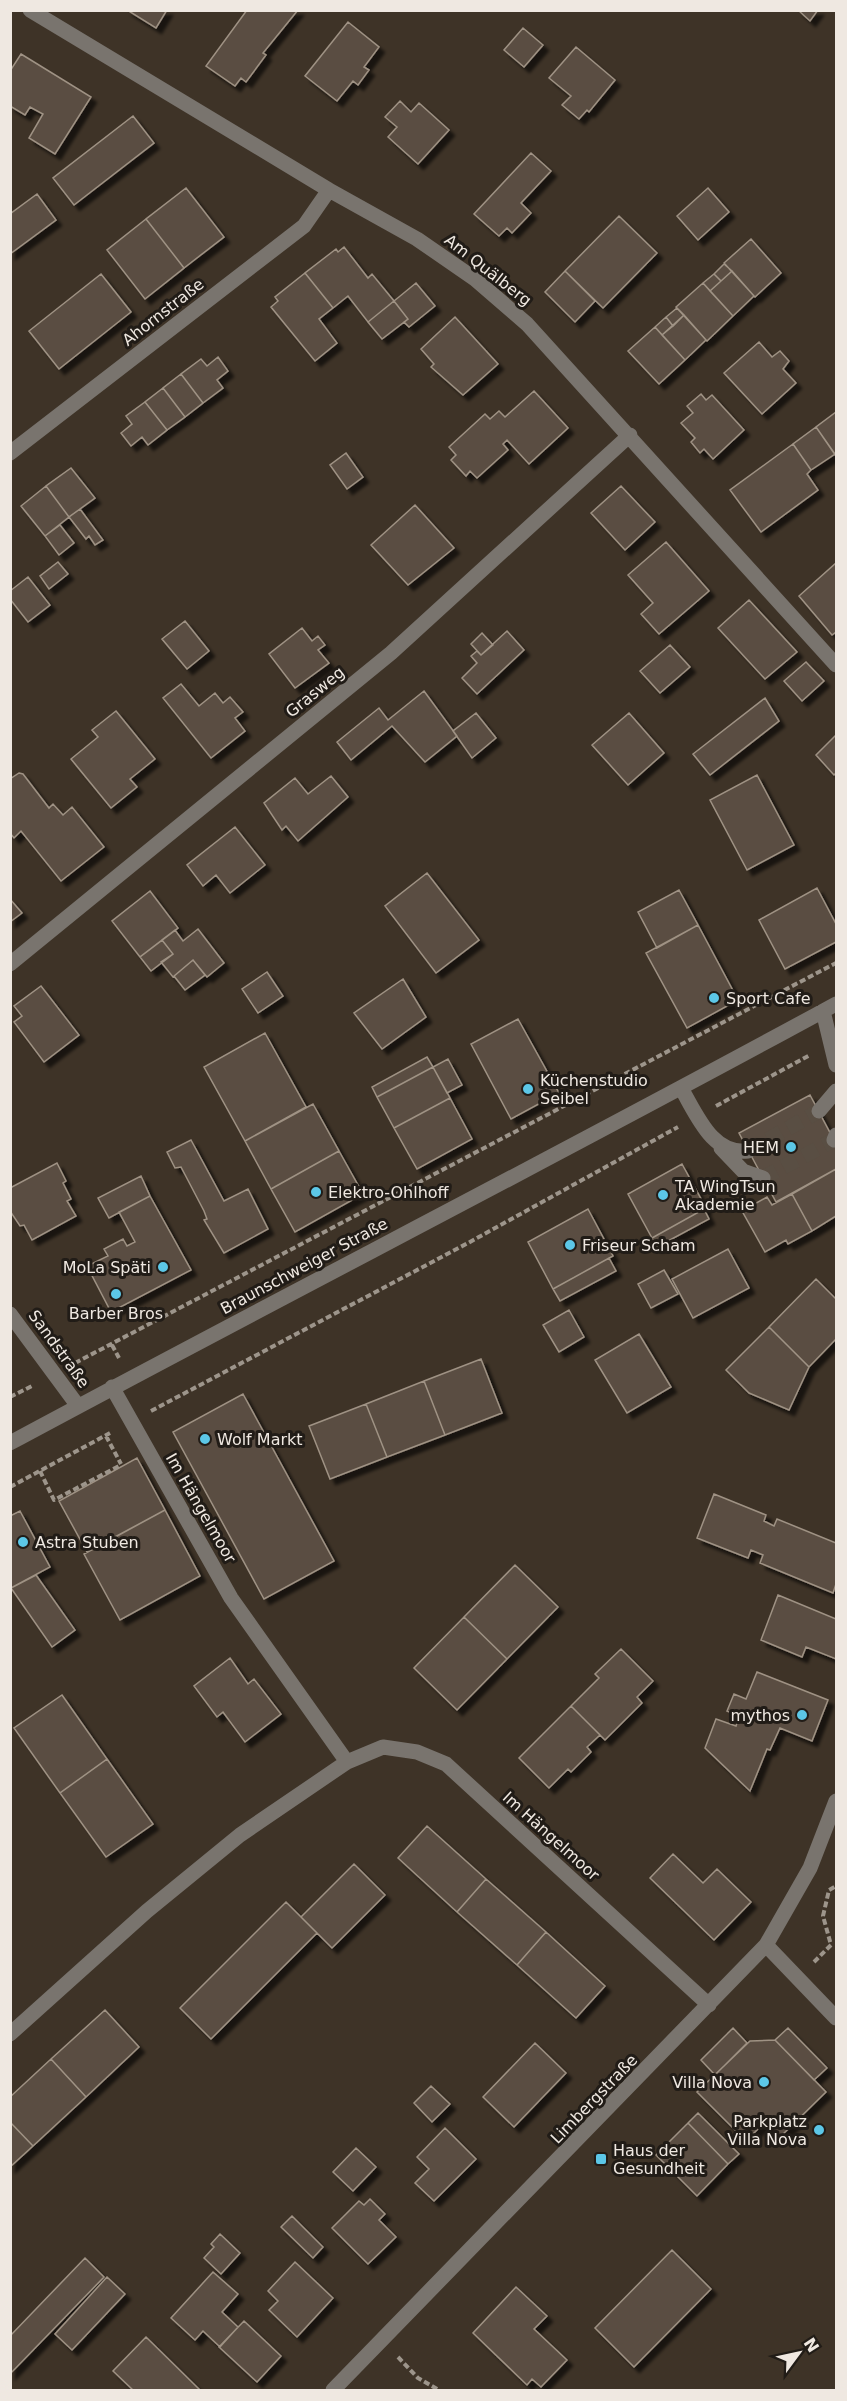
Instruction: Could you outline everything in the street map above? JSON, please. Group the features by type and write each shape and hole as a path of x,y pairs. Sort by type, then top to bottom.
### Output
{"street":[{"name":"Am Quälberg","path":"30,10 329,190 417,239 475,279 527,324 837,666"},
{"name":"Ahornstraße","path":"10,453 304,226 329,190"},
{"name":"Grasweg","path":"10,964 392,653 630,435"},
{"path":"830,1007 831,1044 837,1065"},
{"name":"Braunschweiger Straße","path":"10,1443 830,1007"},
{"path":"681,1088 719,1145 743,1171 763,1178"},
{"path":"819,1111 837,1091"},
{"path":"719,1145 737,1152 748,1151"},
{"name":"Sandstraße","path":"10,1314 56,1373 78,1406"},
{"name":"Im Hängelmoor","path":"112,1387 231,1598 347,1762"},
{"name":"Im Hängelmoor","path":"10,2034 147,1911 240,1835 347,1762 383,1747 417,1752 446,1764 709,2005"},
{"name":"Limbergstraße","path":"333,2391 766,1945 810,1868 837,1801"},
{"path":"766,1945 837,2018"}],"path":[{"path":"10,1397 837,963"},
{"path":"10,1487 468,1243 831,1044"},
{"path":"40,1471 54,1500 122,1465 106,1436"},
{"path":"797,1979 831,1945 823,1916 830,1890 837,1886"},
{"path":"382,2340 418,2378 439,2391"}],"building":[{"path":"127,10 167,10 156,28"},
{"path":"247,10 298,10 263,53 266,55 246,82 241,78 235,86 206,66"},
{"path":"798,10 818,10 810,21"},
{"path":"348,22 379,47 364,67 369,70 358,85 353,81 337,101 305,76"},
{"path":"523,28 543,45 524,67 504,50"},
{"path":"576,47 615,80 589,112 587,110 579,119 562,105 571,96 549,78"},
{"path":"21,54 91,97 55,154 29,138 43,114 30,107 25,115 10,106 10,71"},
{"path":"400,101 411,112 419,103 449,130 418,164 388,137 397,127 385,117"},
{"path":"133,116 154,143 74,205 53,178"},
{"path":"531,153 551,171 521,203 531,213 512,233 507,228 499,236 474,214"},
{"path":"186,188 224,237 184,268 146,219"},
{"path":"708,188 729,212 698,240 677,216"},
{"path":"37,194 56,220 10,254 10,214"},
{"path":"619,216 657,253 603,308 565,271"},
{"path":"146,219 184,268 145,299 107,250"},
{"path":"751,239 781,273 755,297 724,263"},
{"path":"344,247 368,278 372,274 394,301 368,322 348,296 333,308 305,273 336,249 338,252"},
{"path":"724,264 732,271 721,281 714,274"},
{"path":"565,271 595,301 575,322 545,292"},
{"path":"732,271 754,296 733,316 710,291"},
{"path":"305,273 333,308 319,319 337,343 315,361 271,307 278,301 275,297"},
{"path":"101,274 131,312 59,369 29,331"},
{"path":"714,274 721,281 710,291 703,283"},
{"path":"416,283 435,306 409,327 404,322 408,319 394,301"},
{"path":"703,283 733,316 707,341 676,307"},
{"path":"394,301 408,319 382,339 368,322"},
{"path":"677,308 684,315 673,326 666,317"},
{"path":"684,315 706,340 685,360 662,335"},
{"path":"455,317 498,364 463,395 431,367 434,364 421,349"},
{"path":"666,317 673,326 662,335 655,327"},
{"path":"655,327 685,360 659,384 628,351"},
{"path":"759,342 772,357 780,351 789,361 783,369 796,383 762,414 724,373"},
{"path":"218,357 228,371 217,380 223,388 203,403 181,374 201,359 207,366"},
{"path":"181,374 203,403 185,417 163,388"},
{"path":"163,388 185,417 167,430 145,402"},
{"path":"534,391 568,428 529,464 507,440 503,444 508,450 477,478 470,471 466,476 451,460 456,455 449,447 485,414 490,419 499,411 505,417"},
{"path":"701,394 706,400 712,395 744,430 713,459 704,449 700,453 691,442 695,438 681,423 693,413 687,406"},
{"path":"145,402 167,430 148,445 142,437 131,446 121,433 132,424 126,416"},
{"path":"836,412 836,456 816,427"},
{"path":"816,427 835,454 811,470 793,444"},
{"path":"793,444 811,470 807,474 818,490 761,532 730,490"},
{"path":"346,453 363,477 347,489 330,465"},
{"path":"71,468 95,498 69,517 46,486"},
{"path":"46,486 69,517 45,536 21,506"},
{"path":"621,486 655,522 625,550 591,513"},
{"path":"415,505 454,548 408,585 371,545"},
{"path":"80,509 103,540 95,545 89,536 86,539 69,517"},
{"path":"60,525 74,543 59,555 45,536"},
{"path":"666,542 709,591 659,634 641,614 653,603 628,575"},
{"path":"58,562 68,574 49,589 40,576"},
{"path":"836,563 836,632 832,635 799,596"},
{"path":"28,577 50,605 28,622 10,599 10,591"},
{"path":"749,600 797,652 765,679 718,628"},
{"path":"185,621 209,651 187,669 162,639"},
{"path":"302,628 312,641 318,636 325,645 318,650 329,663 295,688 269,654"},
{"path":"507,631 524,650 477,694 462,678 477,663 471,656 477,651 481,655"},
{"path":"482,633 493,645 481,655 471,644"},
{"path":"670,645 690,667 660,693 640,671"},
{"path":"806,662 824,681 802,701 784,681"},
{"path":"181,684 199,706 215,693 223,703 230,697 243,712 235,718 245,731 211,758 163,698"},
{"path":"424,691 457,736 425,762 392,726 351,760 337,742 379,708 388,720"},
{"path":"765,698 779,721 710,775 693,754"},
{"path":"116,711 155,759 130,779 137,787 111,808 71,759 98,737 92,730"},
{"path":"476,713 496,738 472,758 453,731"},
{"path":"629,713 664,753 628,785 592,745"},
{"path":"836,735 836,773 834,775 816,755"},
{"path":"19,773 23,774 49,808 53,804 63,815 72,807 104,847 61,881 21,831 14,838 10,833 10,779"},
{"path":"757,775 794,845 747,870 710,800"},
{"path":"331,776 348,797 298,841 286,826 282,830 264,803 295,778 308,794"},
{"path":"235,827 265,865 230,893 216,875 203,886 187,865"},
{"path":"427,873 479,940 436,973 385,906"},
{"path":"817,888 836,924 836,942 785,969 759,920"},
{"path":"679,890 698,925 657,948 638,912"},
{"path":"150,891 178,928 140,957 112,921"},
{"path":"10,899 22,913 10,922"},
{"path":"698,925 738,1000 687,1028 646,953"},
{"path":"198,929 224,963 207,977 193,960 173,977 161,962 173,954 162,940 175,930 183,941"},
{"path":"162,940 173,954 151,971 140,957"},
{"path":"193,960 205,975 185,990 174,976"},
{"path":"267,972 283,996 258,1013 242,989"},
{"path":"403,979 426,1017 382,1049 354,1013"},
{"path":"41,986 79,1035 44,1062 14,1022 22,1016 14,1006"},
{"path":"518,1019 559,1093 511,1119 471,1044"},
{"path":"265,1033 306,1107 245,1141 204,1067"},
{"path":"427,1057 433,1067 377,1097 372,1087"},
{"path":"448,1059 462,1085 447,1093 433,1067"},
{"path":"433,1067 450,1098 394,1128 377,1097"},
{"name":"HEM","path":"810,1095 836,1144 836,1169 776,1202 739,1133"},
{"path":"450,1098 472,1139 417,1169 394,1128"},
{"path":"313,1104 339,1151 271,1189 245,1141"},
{"path":"191,1140 224,1201 248,1189 268,1229 224,1253 204,1220 207,1219 204,1211 181,1167 175,1168 167,1152"},
{"path":"339,1151 363,1194 295,1232 271,1189"},
{"path":"57,1163 66,1181 63,1183 71,1199 67,1201 76,1216 32,1240 24,1225 20,1226 10,1211 10,1188"},
{"path":"682,1164 706,1208 652,1238 628,1194"},
{"path":"836,1169 836,1216 812,1231 792,1194"},
{"path":"141,1176 150,1196 109,1218 98,1198"},
{"path":"792,1194 812,1231 788,1244 786,1240 765,1252 742,1211 767,1197 772,1205"},
{"path":"150,1196 191,1270 111,1312 87,1266 108,1256 104,1249 123,1239 127,1246 135,1242 119,1212"},
{"path":"588,1209 613,1256 553,1289 528,1242"},
{"path":"704,1209 709,1219 657,1247 652,1238"},
{"path":"728,1249 749,1288 693,1318 672,1279"},
{"path":"609,1258 616,1271 560,1301 553,1289"},
{"path":"664,1270 678,1294 651,1308 638,1284"},
{"path":"816,1279 836,1299 836,1339 809,1367 769,1327"},
{"path":"569,1310 584,1337 559,1352 543,1325"},
{"path":"769,1327 809,1367 789,1410 749,1393 726,1370"},
{"path":"639,1334 671,1387 627,1413 595,1360"},
{"path":"481,1359 502,1413 445,1435 424,1381"},
{"path":"424,1381 445,1435 387,1457 366,1404"},
{"path":"243,1394 334,1561 264,1599 173,1432"},
{"path":"366,1404 387,1457 330,1479 309,1426"},
{"path":"137,1458 165,1510 87,1552 59,1501"},
{"path":"714,1494 766,1515 764,1521 774,1526 777,1519 836,1543 836,1584 833,1593 760,1563 763,1555 751,1550 748,1558 697,1538"},
{"path":"165,1510 200,1576 120,1620 84,1554"},
{"name":"Astra Stuben","path":"20,1511 50,1567 11,1588 10,1516"},
{"path":"515,1565 558,1607 507,1659 464,1617"},
{"path":"36,1575 75,1630 52,1647 11,1588"},
{"path":"778,1595 836,1619 836,1659 806,1647 802,1657 761,1640"},
{"path":"464,1617 507,1659 457,1710 414,1668"},
{"path":"621,1649 653,1681 637,1697 642,1703 605,1740 571,1706 599,1678 595,1674"},
{"path":"230,1658 248,1684 254,1679 281,1714 245,1742 223,1712 217,1717 194,1686"},
{"path":"757,1672 828,1700 812,1741 780,1728 770,1750 767,1749 750,1791 705,1748 716,1719 736,1726 739,1716 727,1711 734,1694 746,1699"},
{"path":"62,1695 107,1759 60,1793 14,1728"},
{"path":"571,1706 600,1735 587,1747 591,1752 571,1772 568,1769 549,1788 519,1758"},
{"path":"107,1759 153,1824 106,1857 60,1793"},
{"path":"427,1826 486,1879 457,1912 398,1858"},
{"path":"673,1854 703,1883 717,1869 751,1902 714,1940 650,1878"},
{"path":"354,1864 385,1895 332,1948 301,1917"},
{"path":"486,1879 546,1932 517,1965 457,1912"},
{"path":"286,1902 317,1933 211,2039 180,2008"},
{"path":"546,1932 605,1986 576,2018 517,1965"},
{"path":"105,2010 139,2047 86,2097 51,2059"},
{"path":"733,2028 747,2043 715,2075 701,2060"},
{"path":"788,2028 827,2068 814,2080 775,2040"},
{"path":"775,2040 826,2092 778,2139 763,2124 746,2141 697,2092 750,2041"},
{"path":"535,2043 566,2073 514,2127 483,2097"},
{"path":"51,2059 86,2097 33,2146 10,2122 10,2097"},
{"path":"431,2086 450,2104 432,2122 414,2103"},
{"path":"698,2113 739,2154 728,2164 688,2123"},
{"path":"10,2122 33,2146 10,2167"},
{"path":"688,2123 728,2164 697,2196 656,2155"},
{"path":"445,2128 476,2159 434,2201 415,2183 429,2169 417,2157"},
{"path":"356,2148 376,2167 353,2191 333,2172"},
{"path":"370,2199 385,2214 379,2220 396,2237 368,2264 332,2228 359,2201 364,2205"},
{"path":"292,2216 323,2247 313,2258 281,2227"},
{"path":"220,2234 240,2253 221,2274 204,2258 214,2247 211,2244"},
{"path":"672,2250 711,2289 634,2367 595,2328"},
{"path":"85,2258 104,2277 10,2374 10,2336"},
{"path":"295,2262 333,2298 297,2337 269,2310 278,2301 268,2291"},
{"path":"213,2272 238,2294 222,2312 238,2327 220,2347 203,2331 195,2340 171,2318"},
{"path":"107,2277 125,2294 72,2350 55,2334"},
{"path":"516,2287 547,2316 534,2329 567,2360 541,2387 532,2379 527,2385 473,2333"},
{"path":"244,2321 281,2356 257,2382 219,2347"},
{"path":"146,2337 200,2390 133,2390 113,2371"}],"tunnel":[{"path":"748,1151 819,1111"},
{"path":"763,1178 834,1140"}],"place":[{"name":"Sport Cafe","path":"714,998"},
{"name":"Küchenstudio Seibel","path":"528,1089"},
{"name":"HEM","path":"791,1147"},
{"name":"Elektro-Ohlhoff","path":"316,1192"},
{"name":"TA WingTsun Akademie","path":"663,1195"},
{"name":"Friseur Scham","path":"570,1245"},
{"name":"MoLa Späti","path":"163,1267"},
{"name":"Barber Bros","path":"116,1294"},
{"name":"Wolf Markt","path":"205,1439"},
{"name":"Astra Stuben","path":"23,1542"},
{"name":"mythos","path":"802,1715"},
{"name":"Villa Nova","path":"764,2082"},
{"name":"Parkplatz Villa Nova","path":"819,2130"},
{"name":"Haus der Gesundheit","path":"601,2159"}]}
